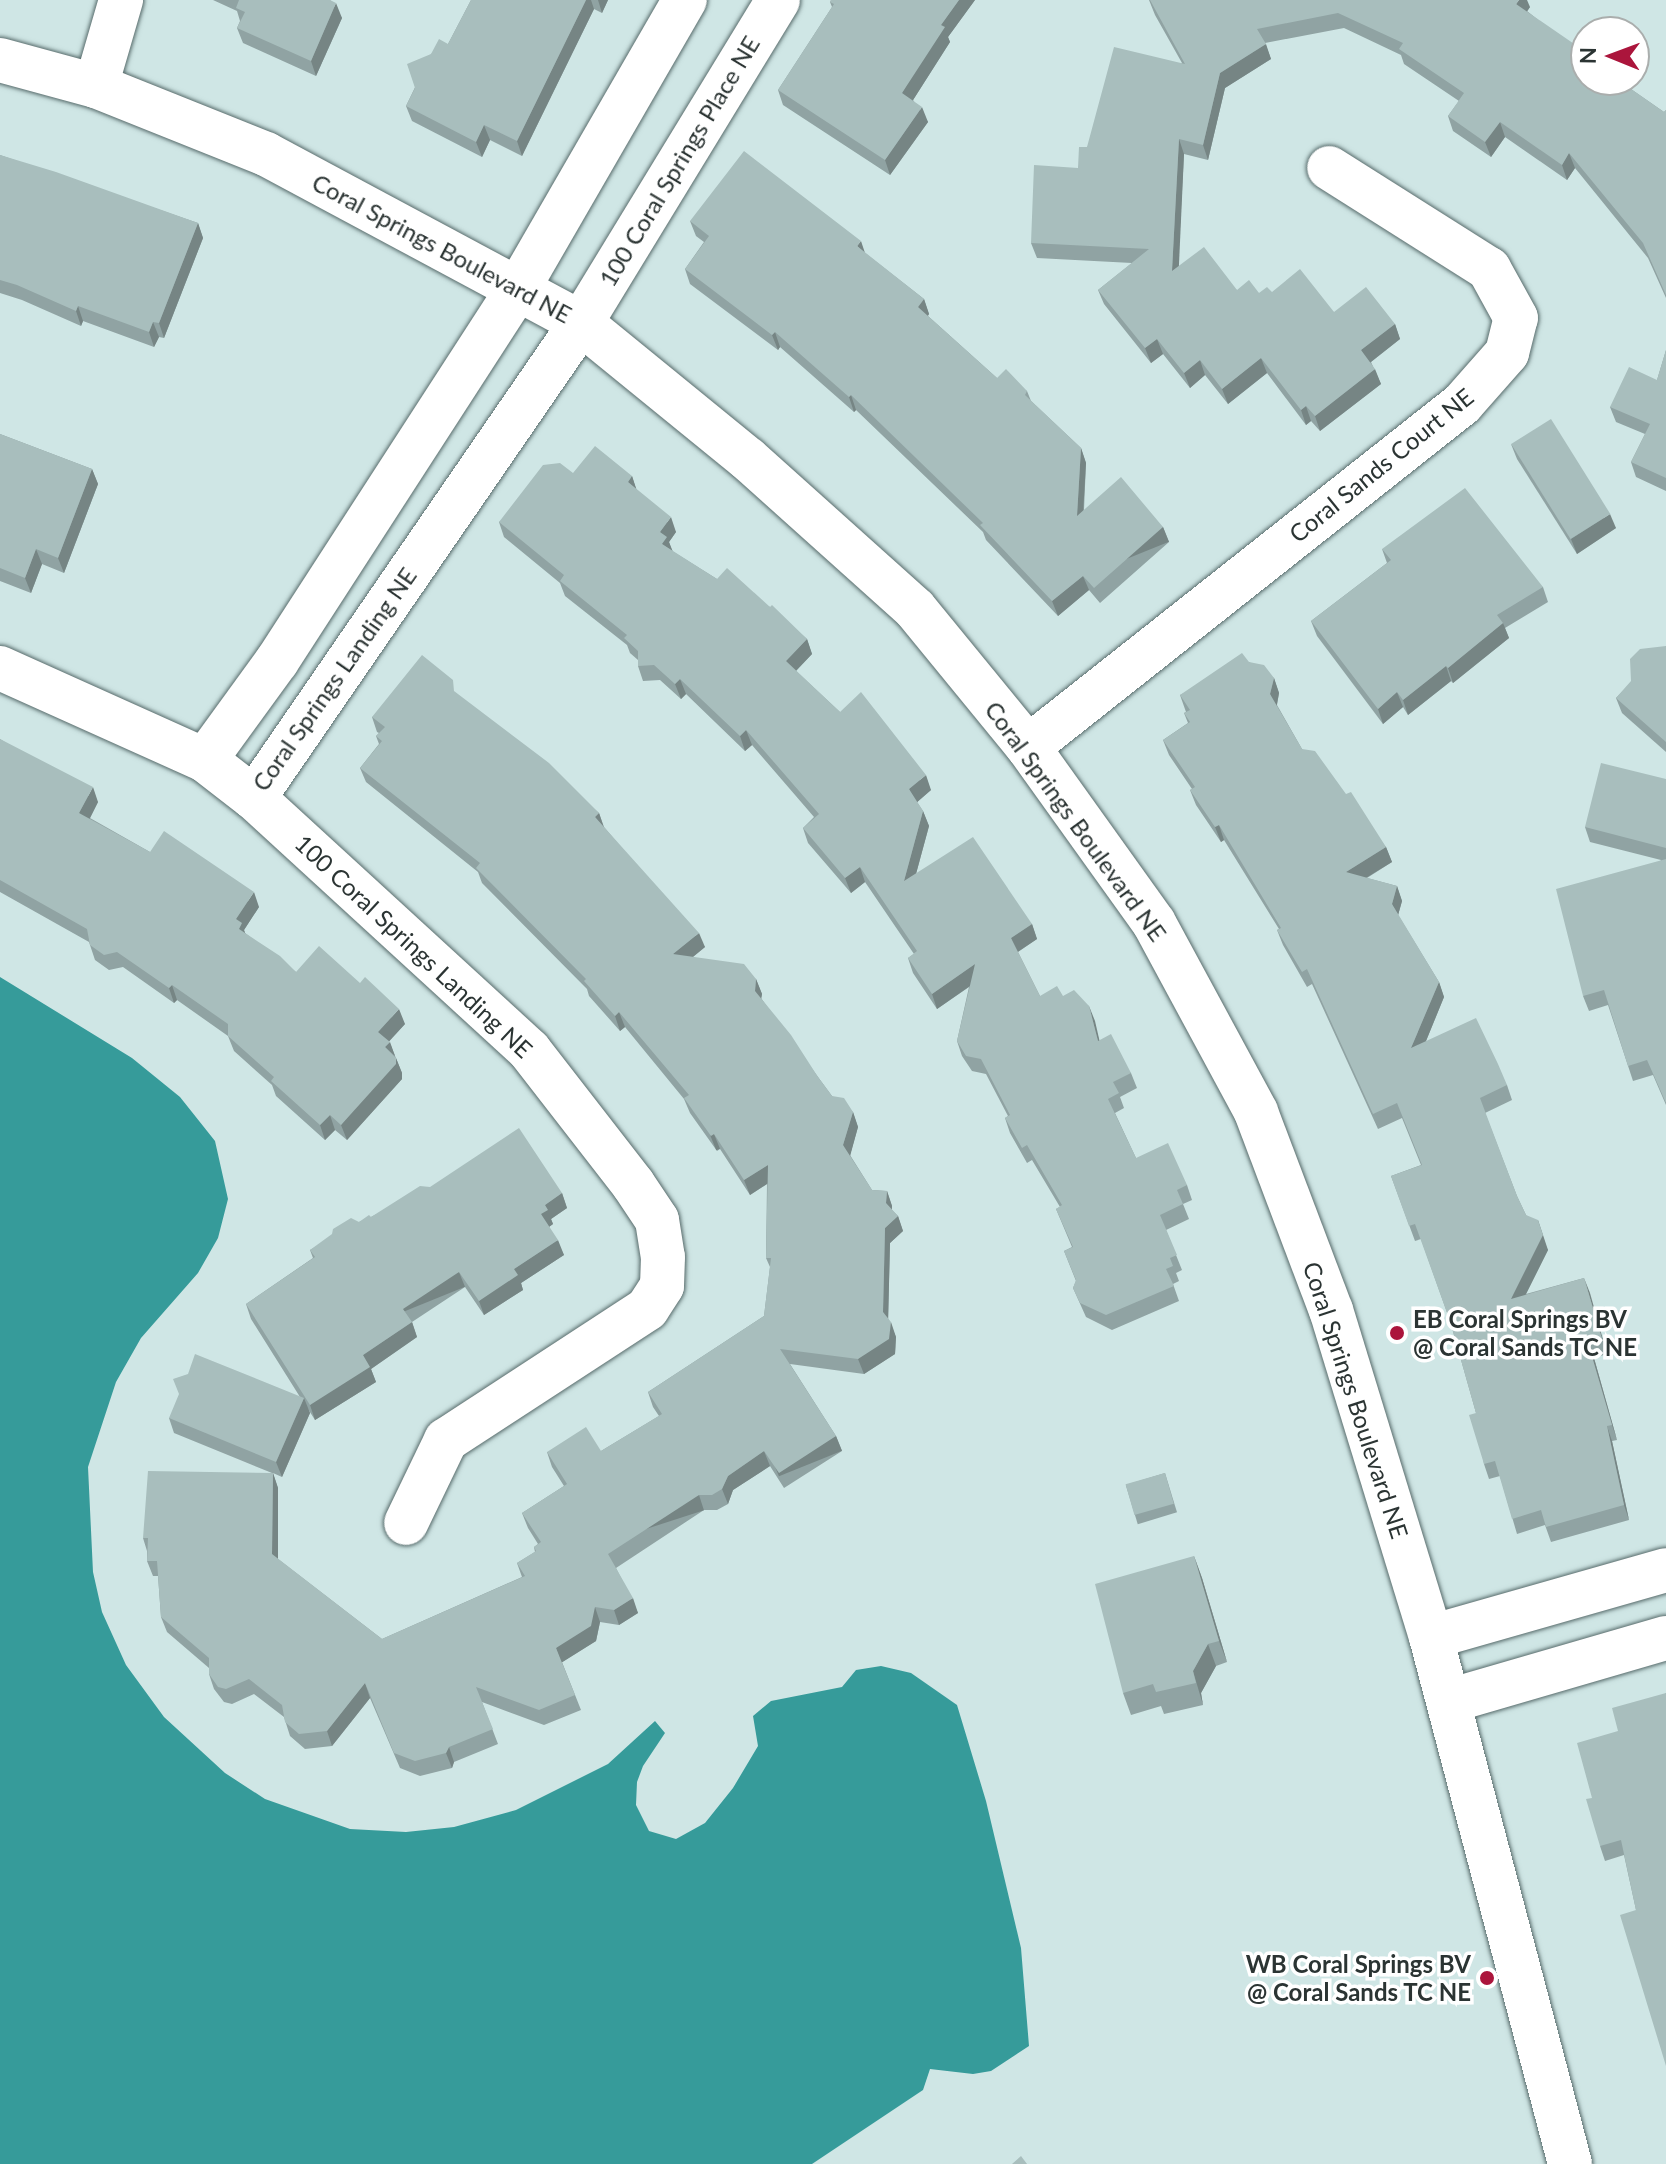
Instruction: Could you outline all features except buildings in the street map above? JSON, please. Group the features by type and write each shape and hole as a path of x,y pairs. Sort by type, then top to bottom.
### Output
{"street":[{"path":"96,86 121,0"},
{"path":"205,760 277,661 519,287 685,0"},
{"name":"100 Coral Springs Place NE","path":"581,323 778,0"},
{"name":"Coral Springs Boulevard NE","path":"0,60 96,86 266,154 519,287 581,323 748,459 915,609 1028,747 1154,923 1256,1112 1331,1310 1431,1637 1570,2164"},
{"name":"Coral Sands Court NE","path":"1028,747 1462,404 1507,353 1516,318 1489,269 1329,168"},
{"name":"Coral Springs Landing NE","path":"0,668 205,760 254,798 581,323"},
{"name":"100 Coral Springs Landing NE","path":"254,798 529,1050 633,1184 657,1220 663,1257 662,1286 647,1309 446,1440 406,1523"},
{"path":"1431,1637 1666,1570"},
{"path":"1449,1701 1666,1638"}],"water":[{"path":"0,977 132,1058 180,1097 215,1141 228,1199 218,1238 198,1273 141,1338 116,1382 88,1467 93,1572 102,1612 126,1665 164,1717 225,1773 265,1799 350,1829 406,1832 454,1827 516,1810 608,1764 655,1721 665,1733 643,1766 637,1782 636,1805 649,1831 676,1839 705,1823 733,1788 758,1746 753,1716 771,1701 842,1687 856,1670 881,1666 911,1673 957,1705 986,1801 1021,1948 1029,2046 991,2071 973,2074 930,2069 923,2090 812,2164 0,2164"}],"place":[{"name":"EB Coral Springs BV @ Coral Sands TC NE","path":"1397,1333"},
{"name":"WB Coral Springs BV @ Coral Sands TC NE","path":"1487,1978"}]}
